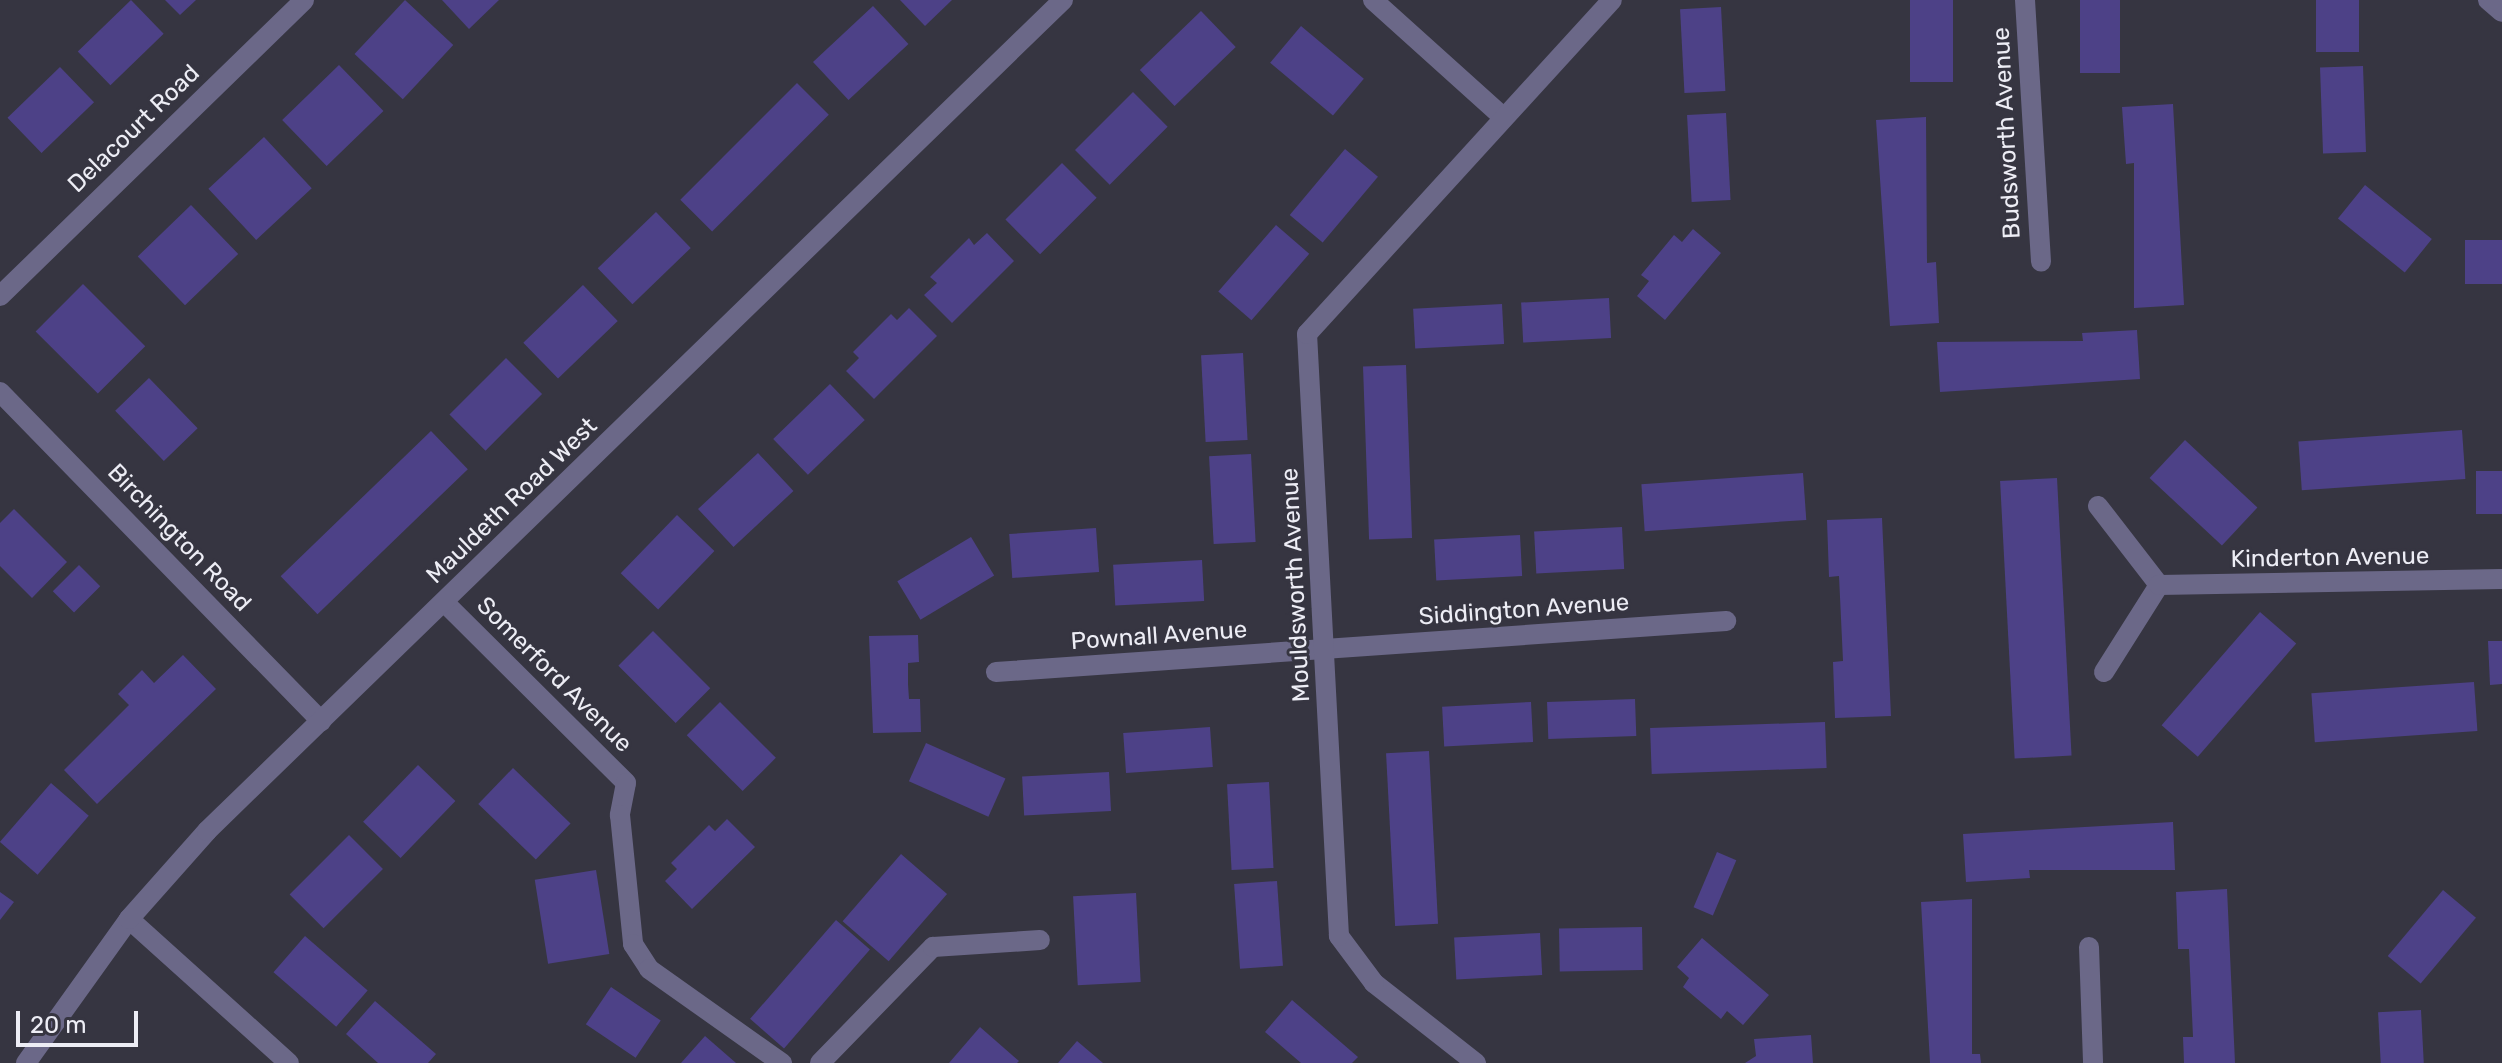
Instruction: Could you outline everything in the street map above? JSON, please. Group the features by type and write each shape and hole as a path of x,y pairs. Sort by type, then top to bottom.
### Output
{"street":[{"name":"Delacourt Road","path":"0,296 304,0"},
{"name":"Mauldeth Road West","path":"26,1063 129,919 321,721 1063,0"},
{"path":"1373,0 1502,116"},
{"name":"Mouldsworth Avenue","path":"1476,1063 1374,983 1339,936 1307,334 1502,116 1612,0"},
{"name":"Budsworth Avenue","path":"2025,0 2041,262"},
{"path":"2488,0 2502,12"},
{"name":"Birchington Road","path":"0,392 321,721"},
{"path":"2098,506 2159,585 2104,672"},
{"name":"Kinderton Avenue","path":"2159,585 2502,579"},
{"name":"Somerford Avenue","path":"445,603 626,783 620,815 633,944 649,969 782,1063"},
{"name":"Siddington Avenue","path":"1326,651 1726,621"},
{"name":"Pownall Avenue","path":"996,672 1326,651"},
{"path":"129,919 289,1063"},
{"path":"820,1063 933,947 1040,940"},
{"path":"2089,947 2093,1063"}],"building":[{"path":"131,0 164,34 110,85 78,51"},
{"path":"165,0 196,0 180,15"},
{"path":"405,0 453,45 403,99 355,54"},
{"path":"442,0 499,0 469,29"},
{"path":"900,0 952,0 925,26"},
{"path":"1910,0 1953,0 1953,82 1910,82"},
{"path":"2080,0 2120,0 2120,73 2080,73"},
{"path":"2316,0 2359,0 2359,52 2316,52"},
{"path":"873,6 908,44 848,100 813,62"},
{"path":"1721,7 1725,91 1684,93 1680,9"},
{"path":"1201,11 1236,47 1175,106 1140,70"},
{"path":"1301,26 1364,79 1333,115 1270,63"},
{"path":"339,65 383,111 327,166 282,120"},
{"path":"2363,66 2366,152 2323,153 2320,68"},
{"path":"60,67 94,102 42,153 7,118"},
{"path":"797,83 829,115 712,231 680,200"},
{"path":"1133,92 1168,127 1110,185 1075,150"},
{"path":"2173,104 2184,305 2134,308 2134,163 2126,164 2122,107"},
{"path":"1726,113 1731,200 1692,202 1687,115"},
{"path":"1926,117 1927,263 1936,262 1939,323 1890,326 1876,120"},
{"path":"264,137 312,188 256,240 208,189"},
{"path":"1345,149 1378,177 1323,243 1290,215"},
{"path":"1062,163 1097,198 1040,254 1005,220"},
{"path":"2365,185 2432,239 2405,273 2338,218"},
{"path":"191,205 238,254 185,305 138,256"},
{"path":"656,212 691,248 632,304 598,268"},
{"path":"1276,225 1309,254 1251,320 1218,291"},
{"path":"1693,229 1721,253 1665,320 1637,296 1649,281 1641,275 1674,235 1682,242"},
{"path":"987,233 1014,261 952,323 924,295 937,283 930,277 969,238 974,245"},
{"path":"2465,240 2502,240 2502,284 2465,284"},
{"path":"83,284 145,346 98,394 36,331"},
{"path":"583,285 618,321 558,379 523,343"},
{"path":"1609,298 1611,338 1523,343 1521,303"},
{"path":"1502,304 1504,344 1415,349 1413,309"},
{"path":"909,308 937,336 874,399 846,371 859,358 853,352 891,314 897,320"},
{"path":"2137,330 2140,379 1940,392 1937,342 2083,341 2082,333"},
{"path":"1243,353 1248,440 1206,442 1201,355"},
{"path":"506,358 542,394 485,451 449,415"},
{"path":"1406,365 1412,538 1369,539 1363,367"},
{"path":"149,378 198,428 164,461 115,411"},
{"path":"830,384 865,420 808,475 773,439"},
{"path":"2462,430 2465,479 2302,490 2298,441"},
{"path":"431,431 468,469 317,614 281,576"},
{"path":"2185,440 2257,508 2222,546 2150,478"},
{"path":"758,453 793,491 733,547 698,509"},
{"path":"1251,454 1256,542 1214,544 1209,456"},
{"path":"2476,471 2502,471 2502,514 2476,514"},
{"path":"1803,473 1806,520 1645,531 1641,484"},
{"path":"2057,478 2072,756 2015,759 2000,481"},
{"path":"14,509 67,562 32,598 0,566 0,523"},
{"path":"677,515 714,551 658,609 621,573"},
{"path":"1882,518 1891,716 1835,718 1833,662 1843,661 1839,576 1829,577 1827,520"},
{"path":"1622,527 1624,569 1536,574 1534,532"},
{"path":"1096,528 1099,572 1012,578 1009,534"},
{"path":"1520,535 1522,576 1436,580 1434,540"},
{"path":"971,537 994,576 920,620 897,581"},
{"path":"1202,560 1204,601 1115,606 1113,565"},
{"path":"79,565 100,586 74,612 53,591"},
{"path":"2260,612 2296,643 2198,757 2162,725"},
{"path":"653,631 710,688 676,723 618,666"},
{"path":"918,635 919,662 908,663 908,684 909,699 920,699 921,732 873,733 869,636"},
{"path":"2488,641 2502,641 2502,684 2490,685"},
{"path":"183,655 216,689 97,804 64,770 129,705 118,694 142,670 154,683"},
{"path":"2474,682 2477,731 2315,742 2311,693"},
{"path":"1635,699 1636,736 1548,739 1547,702"},
{"path":"720,702 776,758 743,791 687,735"},
{"path":"1531,702 1533,742 1444,747 1442,707"},
{"path":"1825,722 1827,768 1652,774 1650,728"},
{"path":"1210,727 1213,767 1126,773 1123,733"},
{"path":"926,743 1005,778 988,817 909,781"},
{"path":"1429,751 1438,924 1395,926 1386,753"},
{"path":"418,765 455,801 401,858 363,822"},
{"path":"513,768 571,824 536,860 478,804"},
{"path":"1109,772 1111,811 1024,815 1022,777"},
{"path":"1269,782 1274,868 1232,870 1227,784"},
{"path":"51,783 89,816 38,875 0,842"},
{"path":"727,819 755,847 692,909 665,881 677,869 671,863 709,825 715,831"},
{"path":"2173,822 2175,870 2029,870 2030,878 1966,882 1963,834"},
{"path":"349,835 383,869 324,928 290,894"},
{"path":"1717,852 1736,860 1713,915 1694,907"},
{"path":"901,854 947,894 889,961 843,921"},
{"path":"596,870 609,954 548,964 535,880"},
{"path":"1277,881 1283,966 1240,969 1234,884"},
{"path":"2227,889 2235,1063 2184,1063 2183,1037 2193,1037 2189,949 2178,949 2176,892"},
{"path":"2443,890 2476,918 2421,984 2388,956"},
{"path":"0,892 14,902 0,920"},
{"path":"1136,893 1141,982 1078,985 1073,896"},
{"path":"1972,899 1972,1054 1980,1054 1981,1063 1930,1063 1921,902"},
{"path":"836,920 870,950 784,1048 750,1019"},
{"path":"1642,927 1643,970 1560,971 1559,928"},
{"path":"1540,933 1542,975 1456,979 1454,938"},
{"path":"305,936 368,990 336,1027 274,972"},
{"path":"1702,938 1769,995 1743,1025 1727,1011 1721,1019 1683,987 1689,978 1677,967"},
{"path":"611,987 661,1021 636,1058 586,1024"},
{"path":"1292,1000 1358,1057 1352,1063 1301,1063 1265,1032"},
{"path":"375,1001 436,1054 428,1063 378,1063 346,1034"},
{"path":"2421,1010 2424,1063 2381,1063 2378,1012"},
{"path":"980,1027 1019,1061 949,1063"},
{"path":"1811,1035 1813,1063 1745,1063 1756,1056 1754,1039"},
{"path":"705,1036 736,1063 681,1063"},
{"path":"1077,1041 1103,1063 1058,1063"}]}
